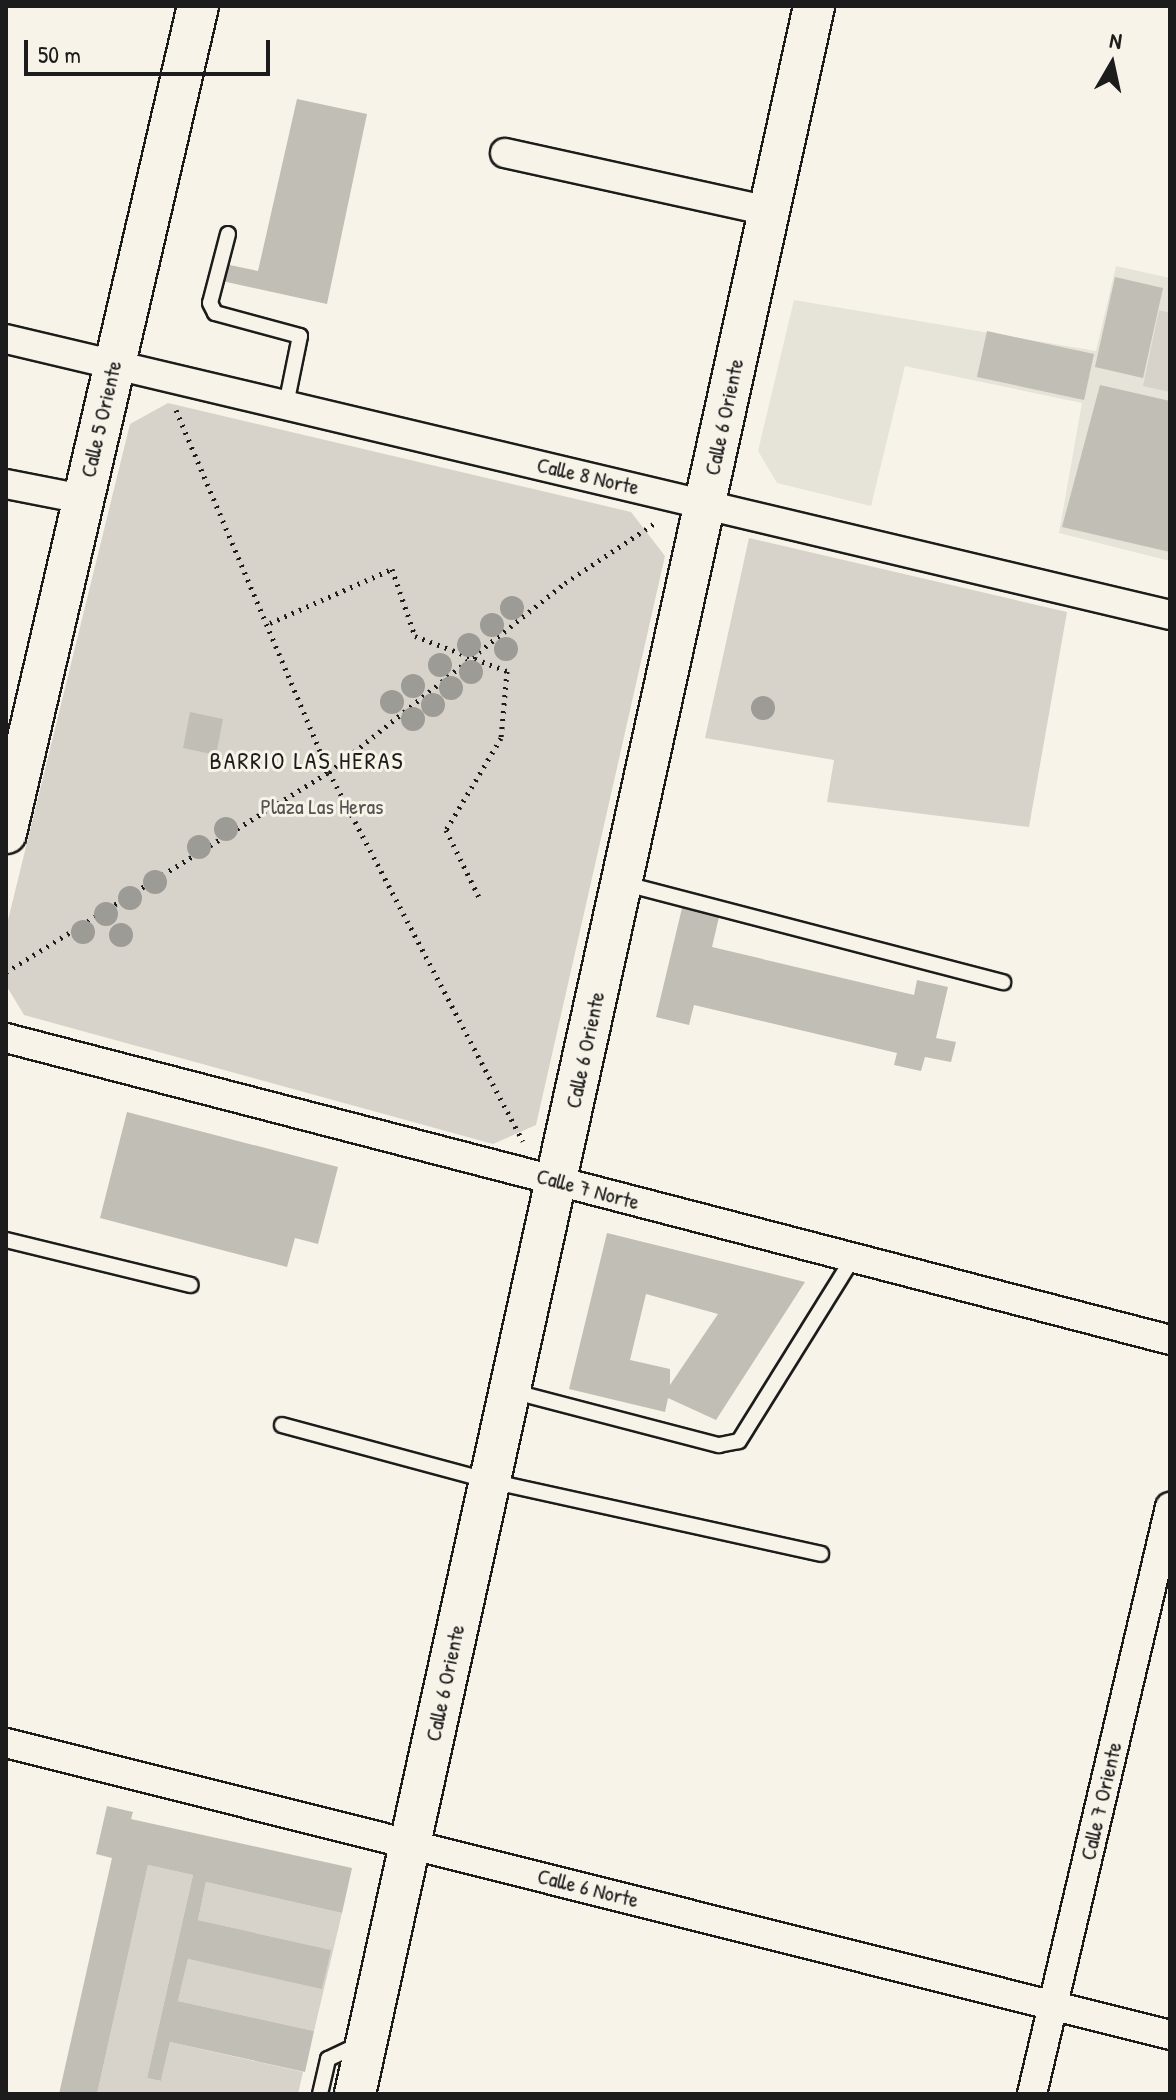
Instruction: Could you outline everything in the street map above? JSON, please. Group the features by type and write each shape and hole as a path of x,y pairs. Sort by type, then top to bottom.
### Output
{"main road":[{"name":"Calle 5 Oriente","path":"7,820 198,6"},
{"name":"Calle 6 Oriente","path":"355,2094 490,1481 549,1179 621,883 814,6"}],"street":[{"path":"505,153 769,211"},
{"name":"Calle 8 Norte","path":"6,339 1170,615"},
{"path":"6,484 83,499"},
{"name":"Calle 7 Norte","path":"6,1038 1170,1340"},
{"name":"Calle 7 Oriente","path":"1032,2094 1170,1507"},
{"name":"Calle 6 Norte","path":"6,1743 1170,2035"}],"lane":[{"path":"228,234 210,303 215,313 300,336 286,405"},
{"path":"621,883 1003,982"},
{"path":"6,1240 191,1285"},
{"path":"509,1390 719,1445 739,1441 853,1258"},
{"path":"282,1425 490,1481 821,1554"},
{"path":"320,2094 328,2059 366,2041"}],"path":[{"path":"161,376 270,623 329,772 549,1179"},
{"path":"6,972 329,772 642,529 705,503"},
{"path":"270,623 392,569 415,636 478,656 507,671 501,738 446,830 479,897"}],"shaded area":[{"path":"1116,266 1170,278 1170,561 1059,533 1082,403 905,366 871,506 777,483 758,451 794,300 1096,351"}],"green space":[{"path":"1159,310 1170,313 1170,392 1143,386"},
{"name":"Plaza Las Heras","path":"168,403 631,512 665,556 536,1125 493,1144 24,1015 6,985 6,928 130,424"},
{"path":"749,538 1067,612 1029,827 827,802 834,760 705,738"},
{"path":"148,1865 193,1875 147,2078 161,2081 170,2042 303,2072 298,2094 97,2094"},
{"path":"206,1882 342,1913 314,2031 178,2001 188,1959 322,1988 330,1950 198,1920"}],"building":[{"path":"297,99 367,114 327,304 222,281 225,264 258,271"},
{"path":"1115,277 1163,288 1143,378 1095,367"},
{"path":"987,331 1094,354 1084,400 977,377"},
{"path":"1100,385 1170,401 1170,552 1062,527"},
{"path":"190,712 223,719 216,755 183,748"},
{"path":"682,908 719,917 712,947 914,995 917,980 948,987 936,1038 956,1042 951,1062 925,1057 921,1071 894,1065 897,1053 694,1005 689,1025 656,1017"},
{"path":"127,1112 338,1167 318,1244 295,1238 287,1267 100,1218"},
{"path":"607,1233 805,1282 716,1420 668,1398 665,1412 569,1389","holes":["646,1294 718,1314 670,1385 670,1369 630,1360"]},
{"path":"107,1806 133,1812 131,1819 352,1868 342,1913 206,1882 198,1920 331,1950 322,1989 188,1959 178,2001 314,2031 305,2072 170,2042 161,2081 147,2078 193,1875 148,1865 97,2094 59,2094 112,1858 96,1854"}],"district":[{"name":"BARRIO LAS HERAS","path":"307,761"}]}
